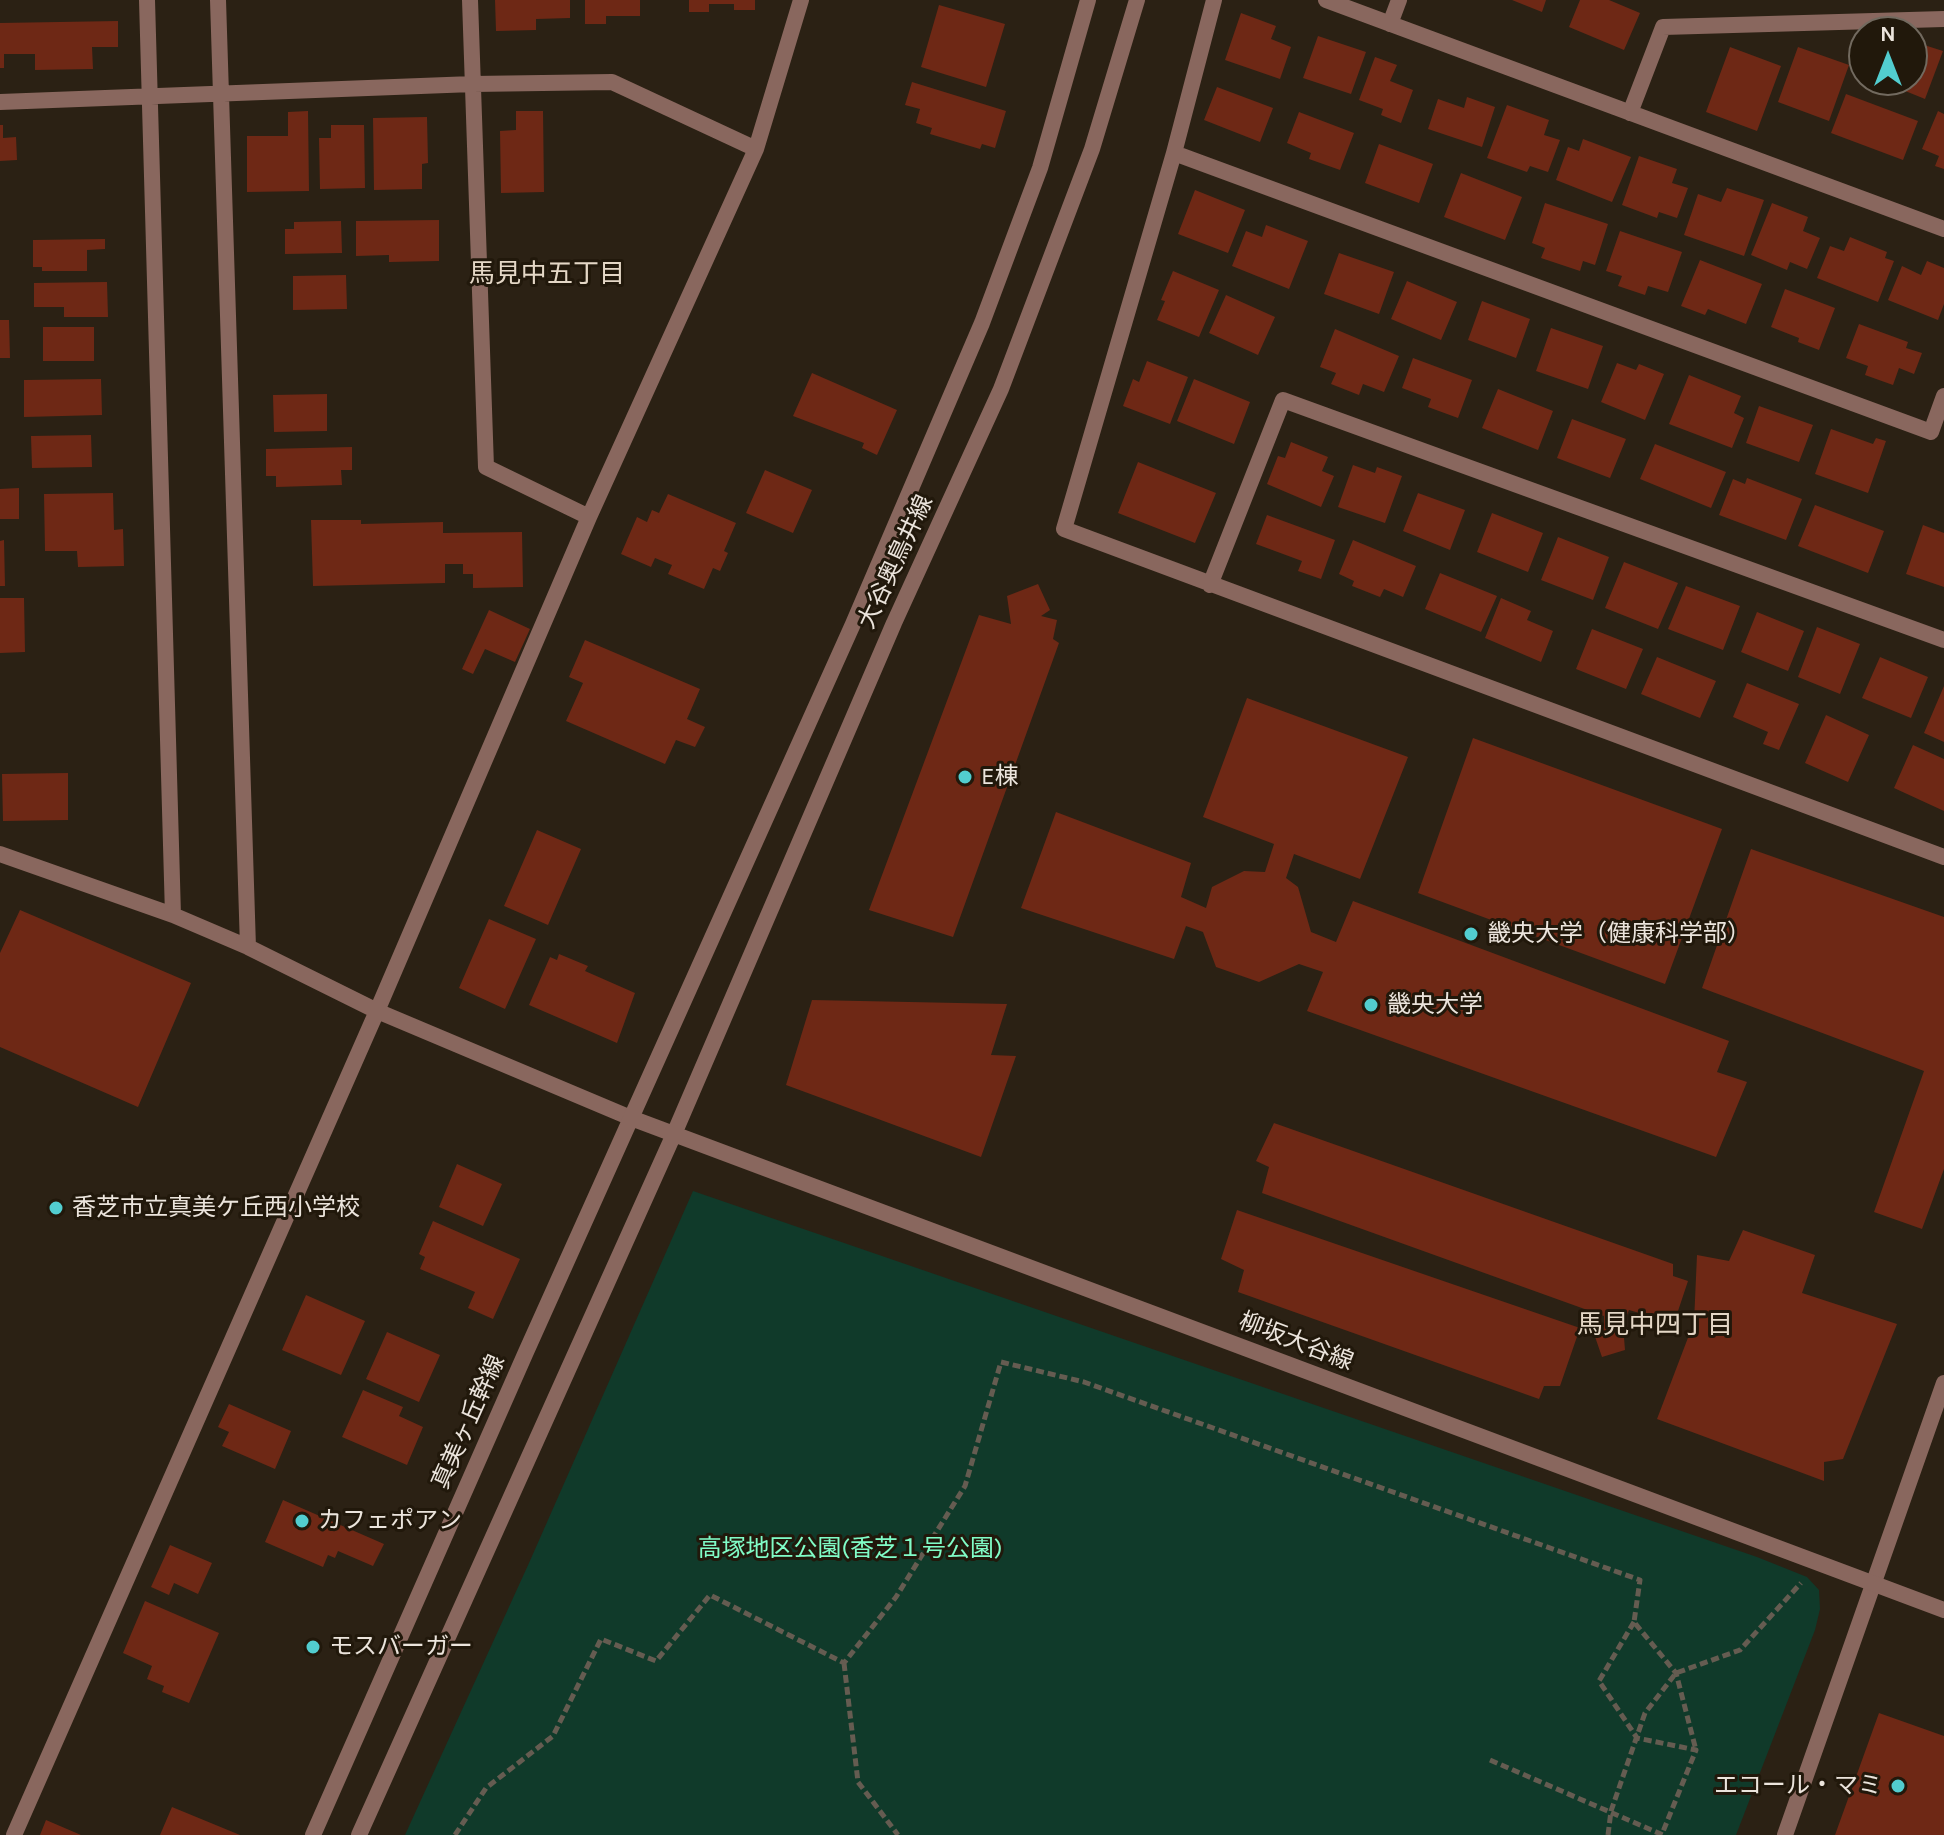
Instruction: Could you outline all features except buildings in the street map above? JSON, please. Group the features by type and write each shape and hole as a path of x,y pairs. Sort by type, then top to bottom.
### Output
{"street":[{"path":"147,0 173,915"},
{"path":"218,0 248,947"},
{"path":"470,0 486,467 589,517"},
{"path":"14,1835 377,1011 589,517 756,149 801,0"},
{"name":"大谷奥鳥井線","path":"631,1118 847,639 982,323 1040,168 1088,0"},
{"name":"大谷奥鳥井線","path":"674,1134 894,623 1001,389 1092,149 1137,0"},
{"path":"1214,0 1174,153 1064,529 1944,857"},
{"path":"1326,0 1944,229"},
{"path":"1390,24 1399,0"},
{"path":"1630,113 1663,27 1944,19"},
{"path":"0,102 473,84 612,82 756,149"},
{"path":"1174,153 1931,432 1944,396"},
{"path":"1210,585 1283,400 1944,640"},
{"name":"柳坂大谷線","path":"0,854 173,915 248,947 377,1011 631,1118 1944,1610"},
{"name":"真美ヶ丘幹線","path":"313,1835 631,1118"},
{"path":"359,1835 674,1134"},
{"path":"1785,1835 1944,1383"}],"path":[{"path":"898,1835 858,1782 844,1663 896,1597 965,1486 1001,1362 1084,1382 1640,1580 1634,1622 1599,1681 1637,1738 1696,1750"},
{"path":"1608,1835 1611,1811 1645,1713 1676,1673 1740,1650 1807,1577"},
{"path":"455,1835 486,1788 553,1736 601,1639 656,1661 710,1595 844,1663"},
{"path":"1490,1760 1663,1835 1696,1750 1676,1673 1634,1622"}],"green space":[{"name":"高塚地区公園(香芝１号公園)","path":"693,1191 1757,1557 1807,1577 1819,1590 1820,1609 1815,1630 1736,1835 405,1835"}],"place":[{"name":"E棟","path":"965,777"},
{"name":"畿央大学（健康科学部）","path":"1471,934"},
{"name":"畿央大学","path":"1371,1005"},
{"name":"香芝市立真美ケ丘西小学校","path":"56,1208"},
{"name":"カフェポアン","path":"302,1521"},
{"name":"モスバーガー","path":"313,1647"},
{"name":"エコール・マミ","path":"1898,1786"}],"district":[{"name":"馬見中五丁目","path":"547,275"},
{"name":"馬見中四丁目","path":"1655,1326"}]}
